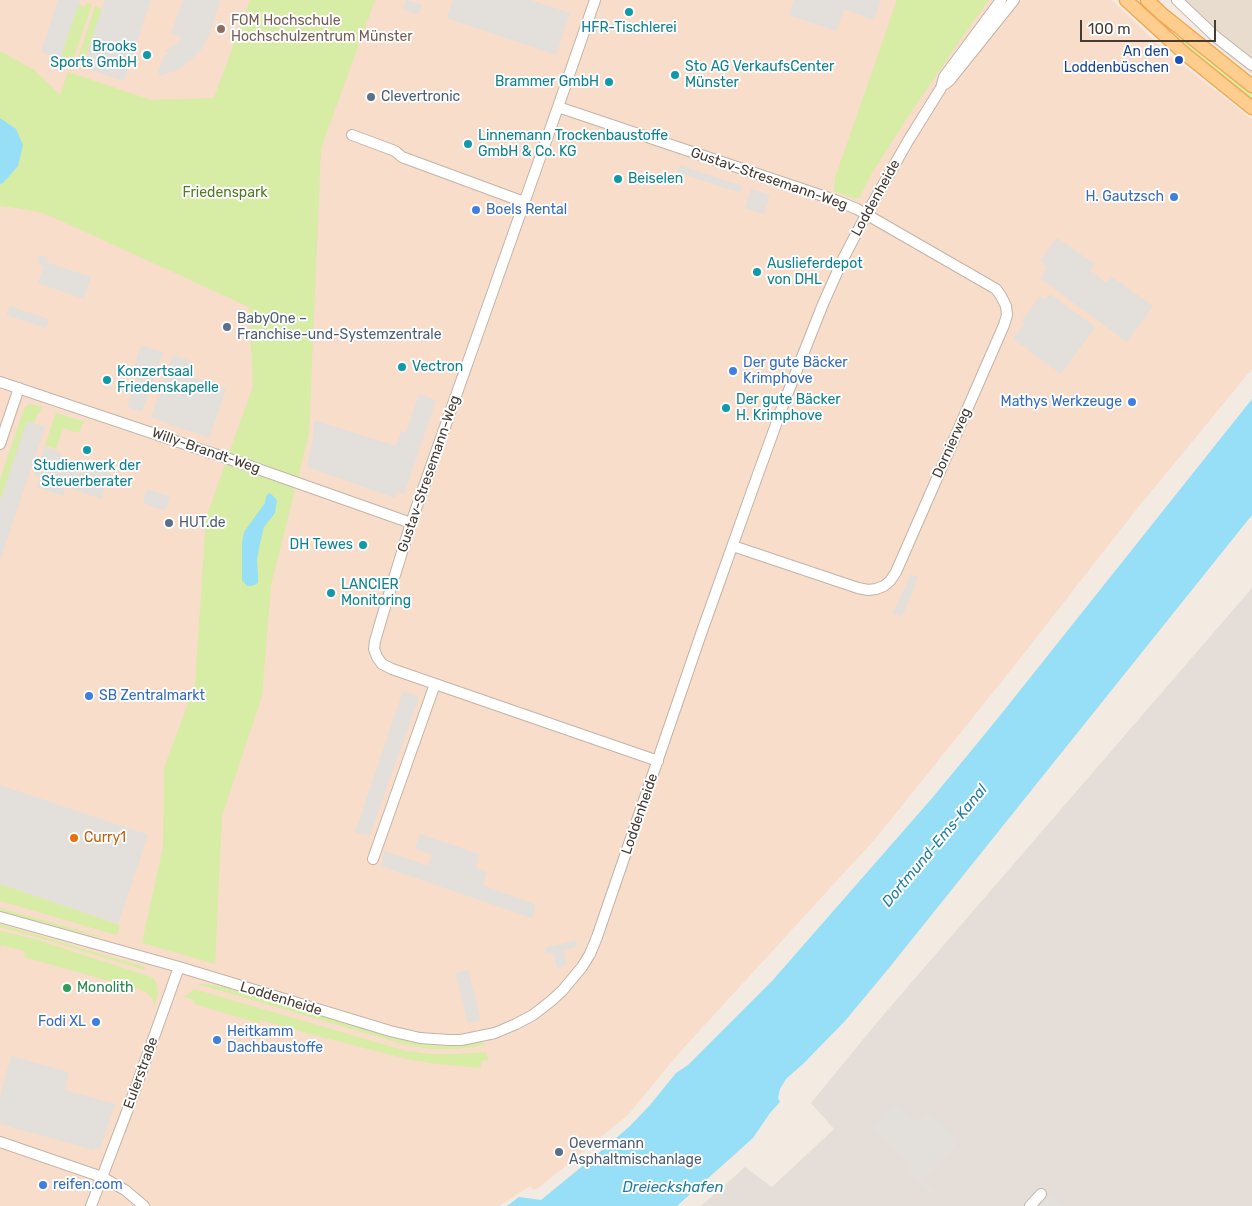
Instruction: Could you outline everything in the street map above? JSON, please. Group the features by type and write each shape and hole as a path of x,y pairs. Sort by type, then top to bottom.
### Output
{"main road":[{"path":"1126,0 1185,54 1252,108"},
{"path":"1147,0 1252,86"}],"street":[{"name":"Gustav-Stresemann-Weg","path":"594,0 411,523 375,641 374,650 382,664 392,668 658,761"},
{"name":"Loddenheide","path":"0,917 179,967 390,1032 420,1038 449,1040 473,1038 494,1033 533,1015 562,991 590,954 604,920 701,634 783,405 823,304 866,214 940,88 944,76 1001,0"},
{"name":"Loddenheide","path":"940,88 950,80 1014,0"},
{"path":"1177,0 1216,37 1252,65"},
{"name":"Gustav-Stresemann-Weg","path":"558,107 835,200 866,214"},
{"path":"352,136 395,151 402,157 524,202"},
{"name":"Dornierweg","path":"733,546 858,588 876,590 890,581 896,572 1008,315 1006,306 996,289 866,214"},
{"name":"Willy-Brandt-Weg","path":"0,382 235,461 411,523"},
{"path":"0,444 19,388"},
{"path":"373,859 435,684"},
{"name":"Eulerstraße","path":"91,1206 179,967"},
{"path":"0,1142 102,1177 125,1190 144,1206"},
{"path":"1030,1206 1041,1194"}],"shaded area":[{"path":"0,0 1112,0 1166,52 1252,119 1252,369 1136,510 876,838 680,1052 628,1115 541,1186 535,1190 530,1186 499,1206 0,1206"},
{"path":"58,0 80,0 60,59 41,52"},
{"path":"105,0 151,0 124,81 90,70 92,64 84,62"},
{"path":"183,0 220,0 210,34 200,51 177,70 160,76 158,72 164,56 168,54 166,50 182,38 171,34"},
{"path":"406,0 422,5 418,15 403,9"},
{"path":"453,0 531,0 570,13 556,55 447,18"},
{"path":"794,0 881,0 874,20 844,9 836,31 789,15"},
{"path":"1170,0 1252,0 1252,74 1212,42"},
{"path":"680,165 742,186 740,193 677,172"},
{"path":"751,189 770,195 764,214 745,208"},
{"path":"1057,238 1095,264 1090,270 1106,283 1112,277 1153,306 1127,342 1040,278 1047,268 1040,261"},
{"path":"40,255 47,257 46,262 91,277 84,299 38,283 44,266 37,263"},
{"path":"1050,294 1095,327 1061,374 1013,339 1025,323 1022,320 1040,296 1045,300"},
{"path":"10,306 49,319 46,328 6,315"},
{"path":"141,345 163,352 142,412 127,407 140,370 134,367"},
{"path":"173,355 192,361 187,375 226,389 209,438 151,417"},
{"path":"419,394 436,400 404,494 397,492 395,498 307,467 313,439 314,420 396,446 401,431 406,433"},
{"path":"27,421 45,427 0,560 0,501"},
{"path":"45,446 62,454 60,461 88,472 89,469 96,471 97,467 111,472 101,499 34,475"},
{"path":"39,481 65,489 63,496 36,487"},
{"path":"147,489 170,497 165,511 143,503"},
{"path":"911,574 918,577 902,617 893,613"},
{"path":"1252,588 1252,1206 701,1206 745,1167 772,1187 834,1129 811,1103 879,1020"},
{"path":"403,691 419,697 370,835 364,833 363,835 355,832"},
{"path":"0,785 148,835 118,924 0,884"},
{"path":"420,834 479,854 476,868 487,872 483,885 536,905 532,918 381,866 385,851 428,866 432,855 415,848"},
{"path":"576,940 577,947 563,950 567,965 557,968 553,953 546,954 545,948"},
{"path":"468,970 481,1020 468,1023 455,973"},
{"path":"11,1056 69,1072 65,1090 115,1104 100,1149 95,1147 94,1150 0,1124 0,1098"},
{"path":"895,1101 918,1122 929,1111 961,1141 924,1181 935,1191 930,1196 906,1173 912,1167 870,1128"},
{"path":"1051,1192 1066,1206 1038,1206"}],"green space":[{"name":"Friedenspark","path":"250,0 375,0 321,148 309,434 271,585 262,696 222,816 215,964 142,943 163,847 164,768 195,685 206,518 253,386 249,307 46,214 0,206 0,51 34,70 60,95 68,72 151,100 214,98"},
{"path":"897,0 989,0 907,118 872,173 859,198 855,199 834,191 835,178"},
{"path":"1133,0 1137,0 1172,33 1204,54 1252,92 1252,102 1197,58"},
{"path":"86,3 92,5 70,68 56,63 52,60 51,56 60,59 78,4 85,7"},
{"path":"95,6 102,9 84,62 90,64 75,68"},
{"path":"31,404 42,407 34,423 27,421 0,501 0,479 24,409"},
{"path":"56,413 85,422 82,424 79,433 63,428 56,449 45,445"},
{"path":"0,884 120,925 118,933 116,935 0,901"},
{"path":"0,908 103,938 36,922 0,911"},
{"path":"0,924 145,967 144,970 0,927"},
{"path":"0,931 35,939 151,977 155,980 158,994 154,1007 152,998 145,991 24,957 25,951 1,945 0,948"},
{"path":"197,984 215,985 412,1042 445,1046 480,1042 487,1044 453,1049 410,1046"},
{"path":"194,989 406,1051 431,1054 486,1052 489,1060 481,1061 481,1068 407,1059 261,1020 259,1023 255,1022 194,1004 195,1000 184,997"}],"water":[{"path":"0,118 16,129 23,145 18,166 0,184"},
{"path":"1252,399 1252,515 889,968 845,1021 786,1079 780,1089 778,1098 780,1102 753,1138 677,1206 507,1206 519,1197 541,1200 607,1146 650,1105 676,1073 688,1065 772,981 933,797"},
{"path":"270,493 277,500 275,513 264,527 260,543 257,560 258,583 247,586 242,580 242,543 244,532 265,503 266,496"}],"place":[{"name":"HFR-Tischlerei","path":"629,12"},
{"name":"FOM Hochschule Hochschulzentrum Münster","path":"221,29"},
{"name":"Brooks Sports GmbH","path":"147,55"},
{"name":"An den Loddenbüschen","path":"1179,60"},
{"name":"Sto AG VerkaufsCenter Münster","path":"675,75"},
{"name":"Brammer GmbH","path":"609,82"},
{"name":"Clevertronic","path":"371,97"},
{"name":"Linnemann Trockenbaustoffe GmbH & Co. KG","path":"468,144"},
{"name":"Beiselen","path":"618,179"},
{"name":"H. Gautzsch","path":"1174,197"},
{"name":"Boels Rental","path":"476,210"},
{"name":"Auslieferdepot von DHL","path":"757,272"},
{"name":"BabyOne – Franchise-und-Systemzentrale","path":"227,327"},
{"name":"Vectron","path":"402,367"},
{"name":"Der gute Bäcker Krimphove","path":"733,371"},
{"name":"Konzertsaal Friedenskapelle","path":"107,380"},
{"name":"Mathys Werkzeuge","path":"1132,402"},
{"name":"Der gute Bäcker H. Krimphove","path":"726,408"},
{"name":"Studienwerk der Steuerberater","path":"87,450"},
{"name":"HUT.de","path":"169,523"},
{"name":"DH Tewes","path":"363,545"},
{"name":"LANCIER Monitoring","path":"331,593"},
{"name":"SB Zentralmarkt","path":"89,696"},
{"name":"Curry1","path":"74,838"},
{"name":"Monolith","path":"67,988"},
{"name":"Fodi XL","path":"96,1022"},
{"name":"Heitkamm Dachbaustoffe","path":"217,1040"},
{"name":"Oevermann Asphaltmischanlage","path":"559,1152"},
{"name":"reifen.com","path":"43,1185"}],"water label":[{"name":"Dortmund-Ems-Kanal","path":"935,846"},
{"name":"Dreieckshafen","path":"673,1188"}]}
